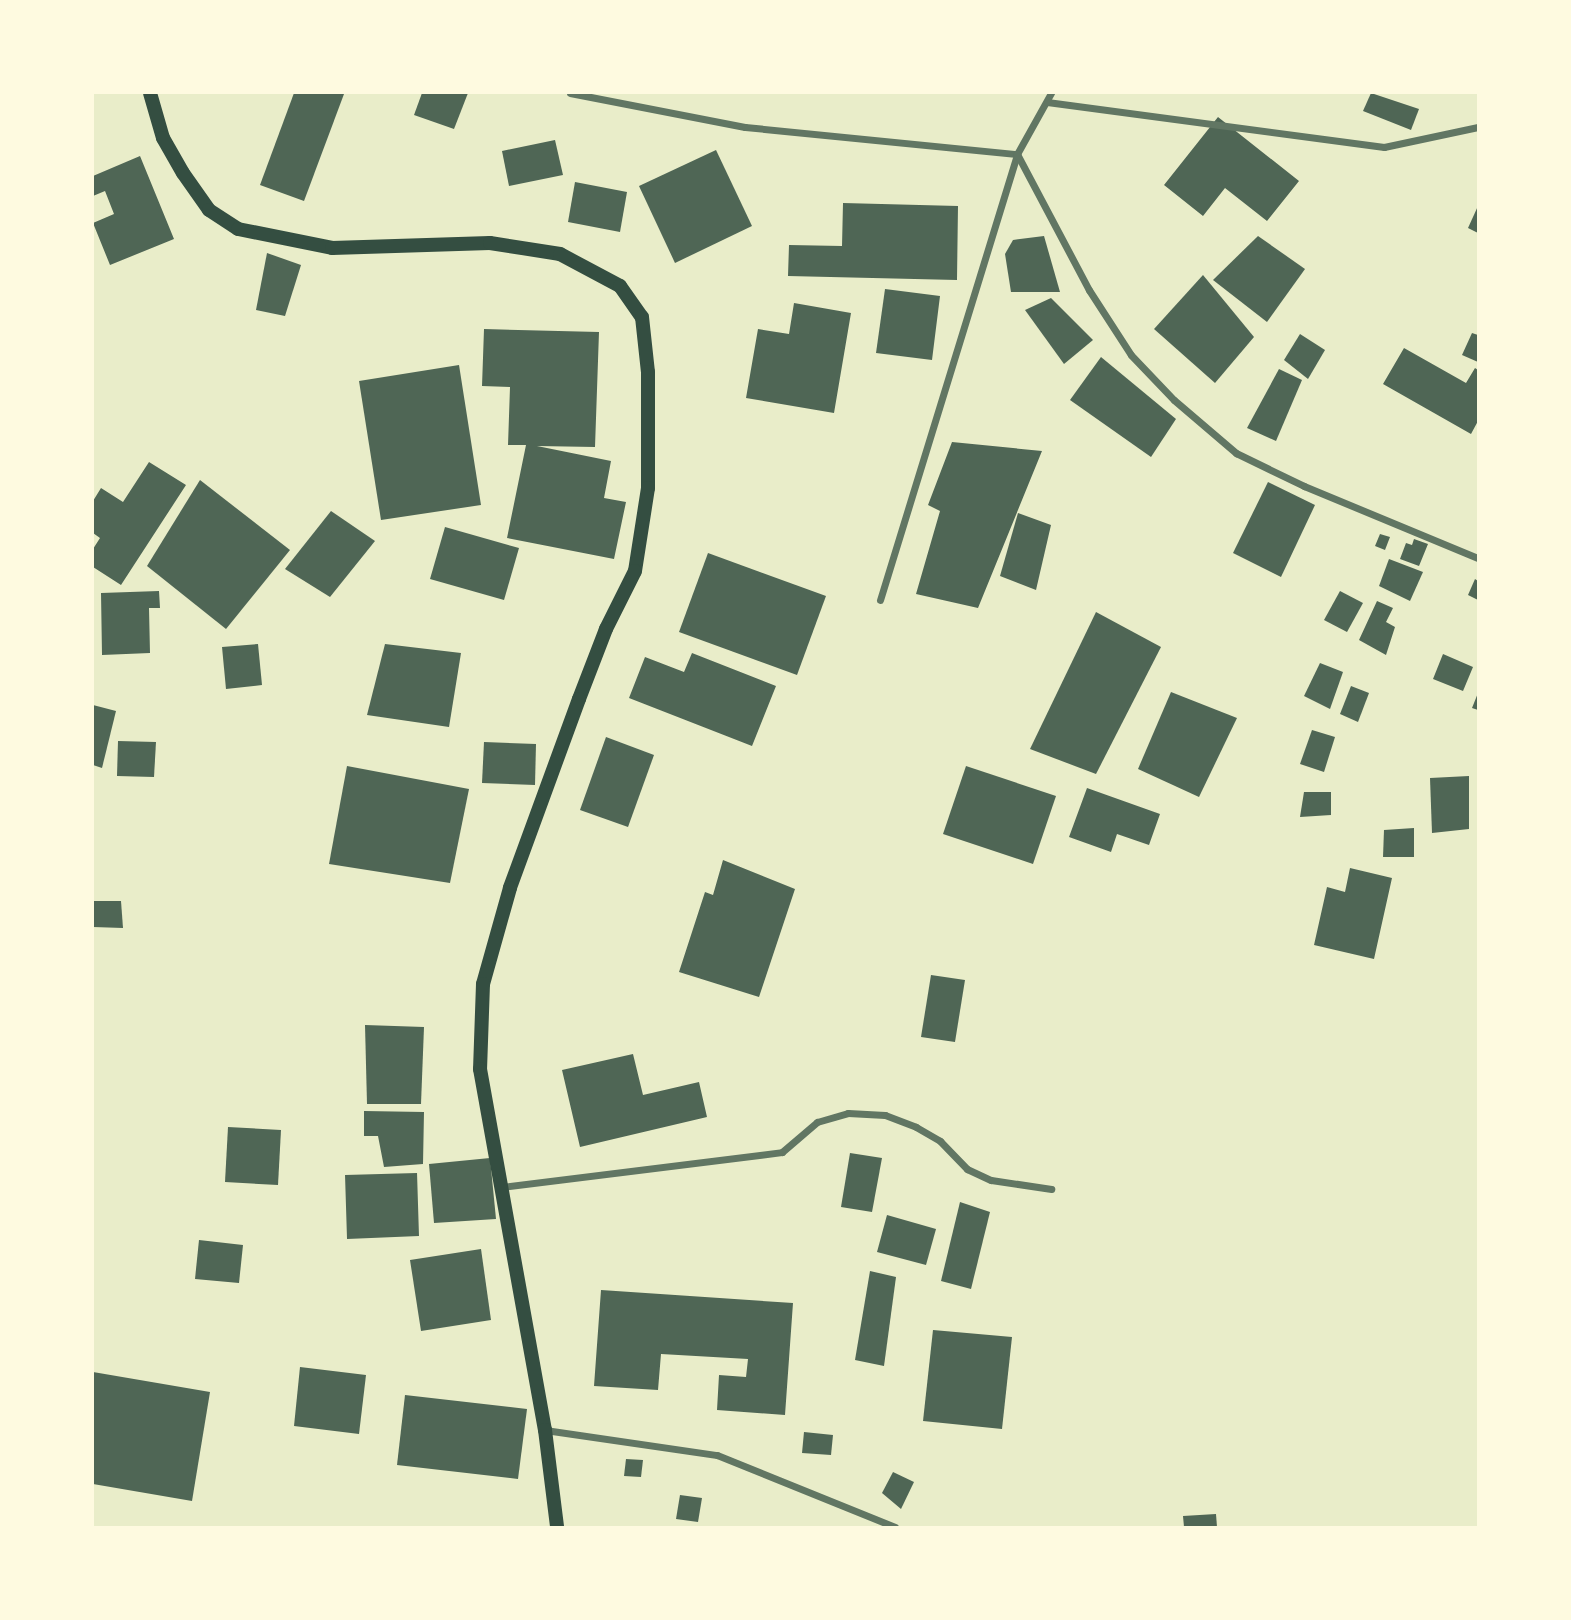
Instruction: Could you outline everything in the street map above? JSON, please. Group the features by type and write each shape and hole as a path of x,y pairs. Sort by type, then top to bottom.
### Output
{"main road":[{"path":"150,93 163,138 183,173 209,209 238,229 332,248 490,243 560,254 620,286 642,317 649,372 648,488 635,571 606,629 579,699 510,888 483,984 480,1069 544,1430 557,1527"}],"street":[{"path":"570,93 745,127 1017,154"},
{"path":"880,600 1017,154 1051,93"},
{"path":"1047,102 1384,147 1478,127"},
{"path":"1017,154 1089,290 1131,355 1174,400 1236,453 1304,486 1478,558"},
{"path":"501,1187 782,1152 817,1122 848,1113 885,1115 916,1127 940,1141 967,1169 991,1180 1051,1189"},
{"path":"544,1430 717,1455 895,1527"}],"building":[{"path":"294,93 344,94 304,201 260,185"},
{"path":"422,93 468,93 454,129 414,115"},
{"path":"1371,93 1419,109 1411,130 1363,111"},
{"path":"1218,117 1299,181 1267,221 1225,188 1203,216 1164,185"},
{"path":"555,140 563,175 509,186 502,151"},
{"path":"716,150 752,226 675,263 639,186"},
{"path":"140,156 174,239 110,265 93,223 114,214 105,191 93,196 93,176"},
{"path":"575,182 627,192 620,232 568,222"},
{"path":"843,203 958,206 957,280 788,276 789,245 842,246"},
{"path":"1478,206 1478,233 1468,228"},
{"path":"1044,236 1060,292 1011,292 1005,254 1013,240"},
{"path":"1258,236 1305,269 1267,322 1213,280"},
{"path":"267,253 301,265 285,316 256,310"},
{"path":"1203,275 1254,337 1215,383 1154,329"},
{"path":"885,289 940,296 932,360 876,353"},
{"path":"1051,298 1093,340 1064,364 1025,310"},
{"path":"794,303 851,313 834,413 746,398 758,329 789,334"},
{"path":"484,329 599,332 595,447 537,446 611,461 604,498 626,502 614,559 507,538 526,445 508,445 510,387 482,386"},
{"path":"1472,333 1478,335 1478,362 1462,355"},
{"path":"1300,334 1325,350 1308,379 1284,360"},
{"path":"1404,348 1466,383 1475,368 1478,370 1478,421 1471,434 1383,384"},
{"path":"1101,357 1176,419 1151,457 1070,400"},
{"path":"459,365 481,505 381,520 359,381"},
{"path":"1279,369 1302,380 1276,441 1247,428"},
{"path":"952,442 1042,451 978,608 916,594 940,511 928,505"},
{"path":"149,462 186,485 121,585 93,567 93,549 100,538 93,533 93,501 101,488 123,502"},
{"path":"200,480 290,550 226,629 147,566"},
{"path":"1268,482 1315,505 1281,577 1233,553"},
{"path":"331,511 375,541 330,597 285,569"},
{"path":"1018,513 1051,525 1036,590 1000,576"},
{"path":"445,527 519,548 504,600 430,579"},
{"path":"1380,534 1390,537 1385,550 1375,546"},
{"path":"1414,539 1428,544 1419,566 1400,559 1406,543 1412,545"},
{"path":"708,553 826,596 797,675 679,632"},
{"path":"1389,559 1423,572 1410,601 1379,586"},
{"path":"1475,579 1478,581 1478,600 1468,595"},
{"path":"159,591 160,608 149,608 150,653 102,655 101,593"},
{"path":"1340,591 1363,603 1347,632 1324,620"},
{"path":"1377,601 1393,608 1386,622 1395,627 1386,655 1359,640"},
{"path":"1096,612 1161,647 1096,774 1030,749"},
{"path":"258,644 262,685 226,689 222,647"},
{"path":"385,644 461,653 449,727 367,715"},
{"path":"692,653 776,686 752,746 629,698 645,657 684,672"},
{"path":"1443,654 1473,667 1463,691 1433,679"},
{"path":"1320,663 1343,672 1330,709 1304,696"},
{"path":"1351,686 1369,693 1358,722 1340,714"},
{"path":"1171,692 1237,718 1199,797 1138,769"},
{"path":"1478,693 1478,710 1472,708"},
{"path":"93,705 116,711 102,768 93,765"},
{"path":"1312,730 1335,737 1324,772 1300,764"},
{"path":"606,737 654,755 628,827 580,810"},
{"path":"118,741 156,742 154,777 117,776"},
{"path":"484,742 536,744 535,785 482,783"},
{"path":"347,766 469,789 450,883 329,864"},
{"path":"966,766 1056,796 1033,864 943,834"},
{"path":"1469,776 1469,829 1432,833 1430,778"},
{"path":"1087,788 1160,814 1149,845 1117,834 1111,852 1069,837"},
{"path":"1304,792 1331,792 1331,815 1300,817"},
{"path":"1414,828 1414,857 1383,857 1384,830"},
{"path":"723,860 795,889 759,997 679,972 705,892 713,895"},
{"path":"1350,868 1392,878 1374,959 1314,945 1327,887 1345,892"},
{"path":"93,901 121,901 123,928 93,927"},
{"path":"931,975 965,980 955,1042 921,1037"},
{"path":"365,1025 424,1027 421,1104 367,1104"},
{"path":"633,1054 643,1095 699,1082 707,1117 580,1147 562,1070"},
{"path":"364,1111 424,1112 423,1164 384,1167 378,1136 364,1136"},
{"path":"228,1127 281,1130 278,1185 225,1182"},
{"path":"850,1153 882,1158 872,1212 841,1207"},
{"path":"490,1158 496,1219 434,1223 429,1164"},
{"path":"417,1173 419,1236 347,1239 345,1175"},
{"path":"960,1202 990,1212 971,1289 941,1281"},
{"path":"887,1215 936,1229 926,1265 877,1252"},
{"path":"199,1240 243,1245 239,1283 195,1279"},
{"path":"481,1249 491,1320 421,1331 410,1260"},
{"path":"870,1271 896,1277 884,1366 855,1360"},
{"path":"601,1290 793,1303 785,1415 717,1410 719,1375 746,1377 748,1359 661,1354 658,1390 594,1386"},
{"path":"933,1330 1012,1337 1002,1429 923,1421"},
{"path":"300,1367 366,1375 359,1434 294,1426"},
{"path":"93,1372 210,1392 192,1501 93,1484"},
{"path":"405,1395 527,1409 518,1479 397,1465"},
{"path":"804,1432 833,1435 831,1455 802,1453"},
{"path":"626,1459 643,1460 641,1477 624,1476"},
{"path":"893,1472 914,1482 901,1509 882,1493"},
{"path":"680,1495 702,1498 698,1522 676,1519"},
{"path":"1216,1514 1217,1527 1184,1527 1183,1516"}]}
